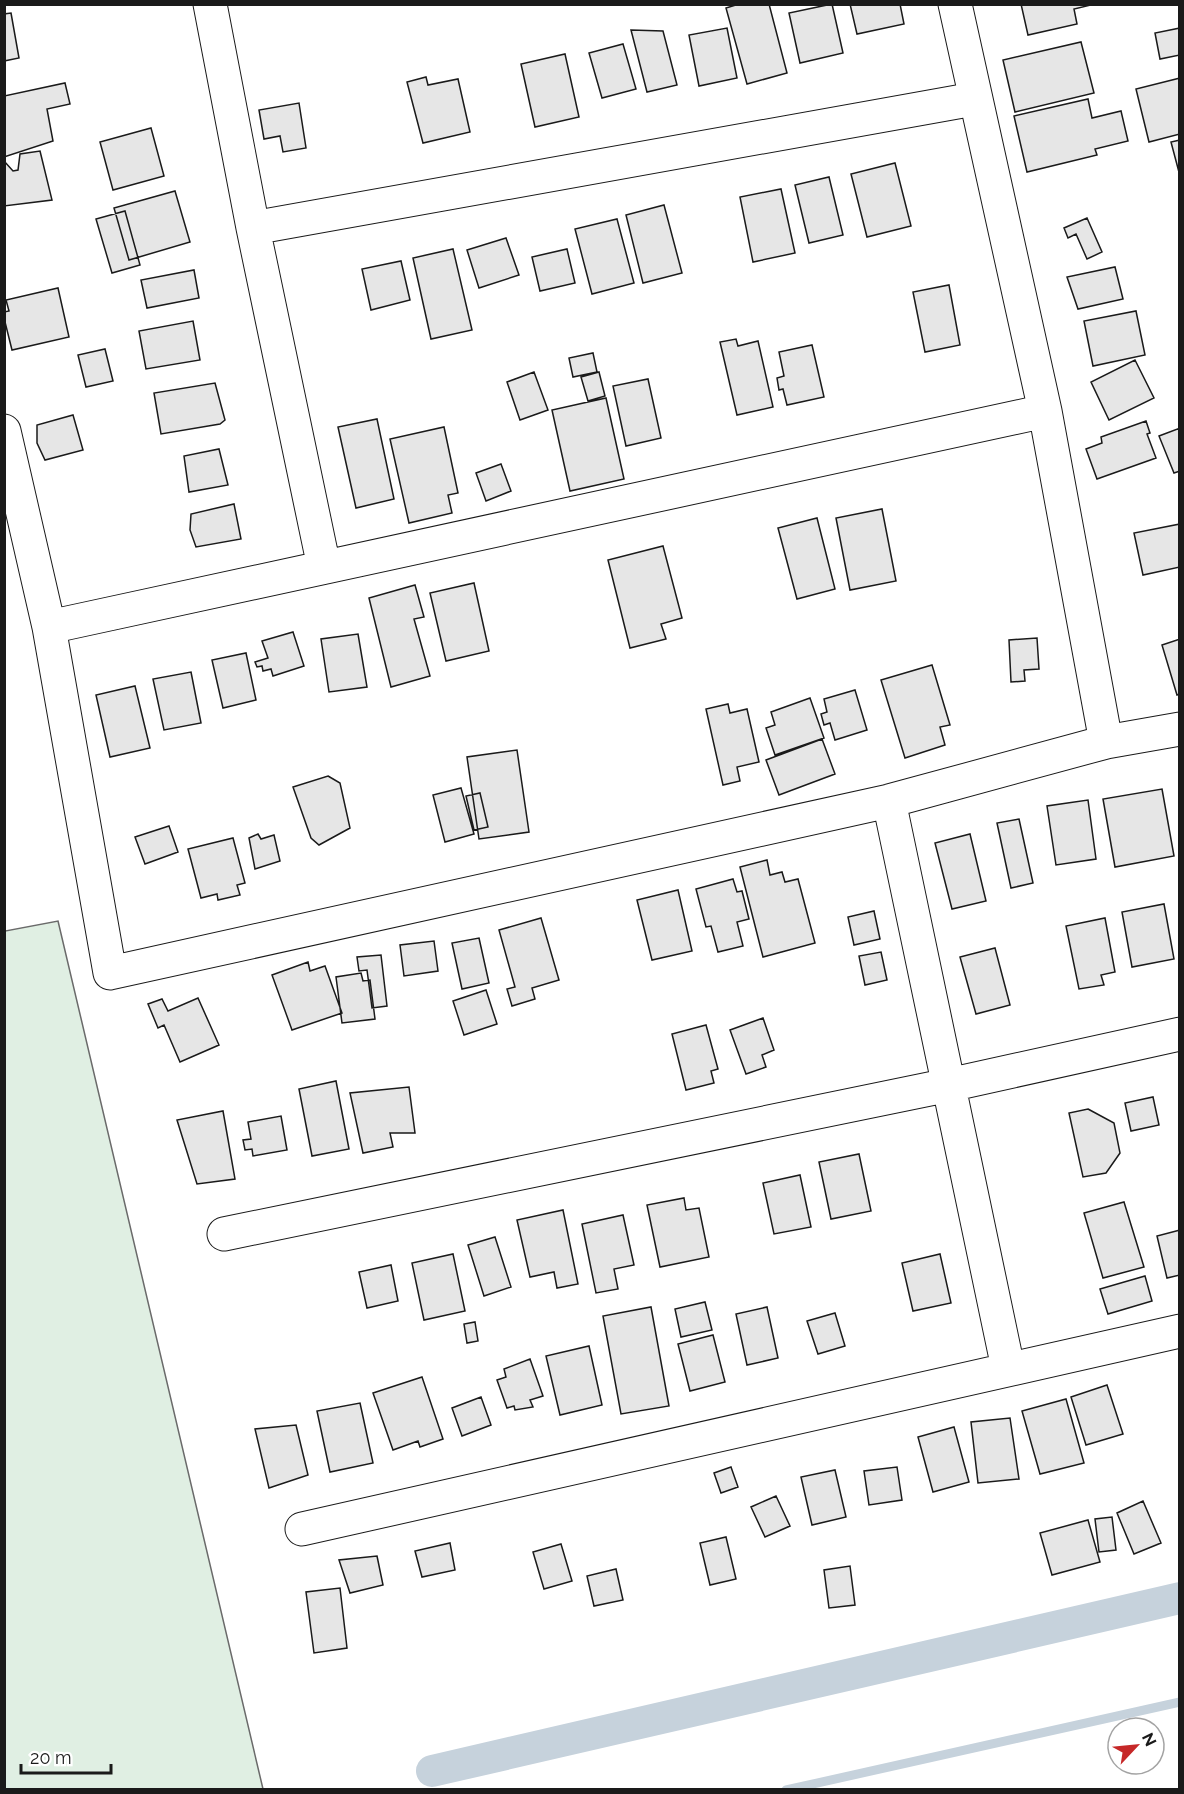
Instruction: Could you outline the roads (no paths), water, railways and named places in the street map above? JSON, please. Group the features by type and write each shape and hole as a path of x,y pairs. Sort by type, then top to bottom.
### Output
{"street":[{"path":"210,4 253,228 324,567"},
{"path":"955,4 974,99 1045,411 1106,742"},
{"path":"253,228 974,99"},
{"path":"49,627 1045,411"},
{"path":"4,431 49,627 110,973 889,801 1106,742 1179,729"},
{"path":"889,801 1008,1368"},
{"path":"224,1234 949,1085 1179,1034"},
{"path":"302,1529 1179,1331"}],"waterway":[{"path":"432,1771 1180,1598"},
{"path":"786,1790 1180,1702"}]}
